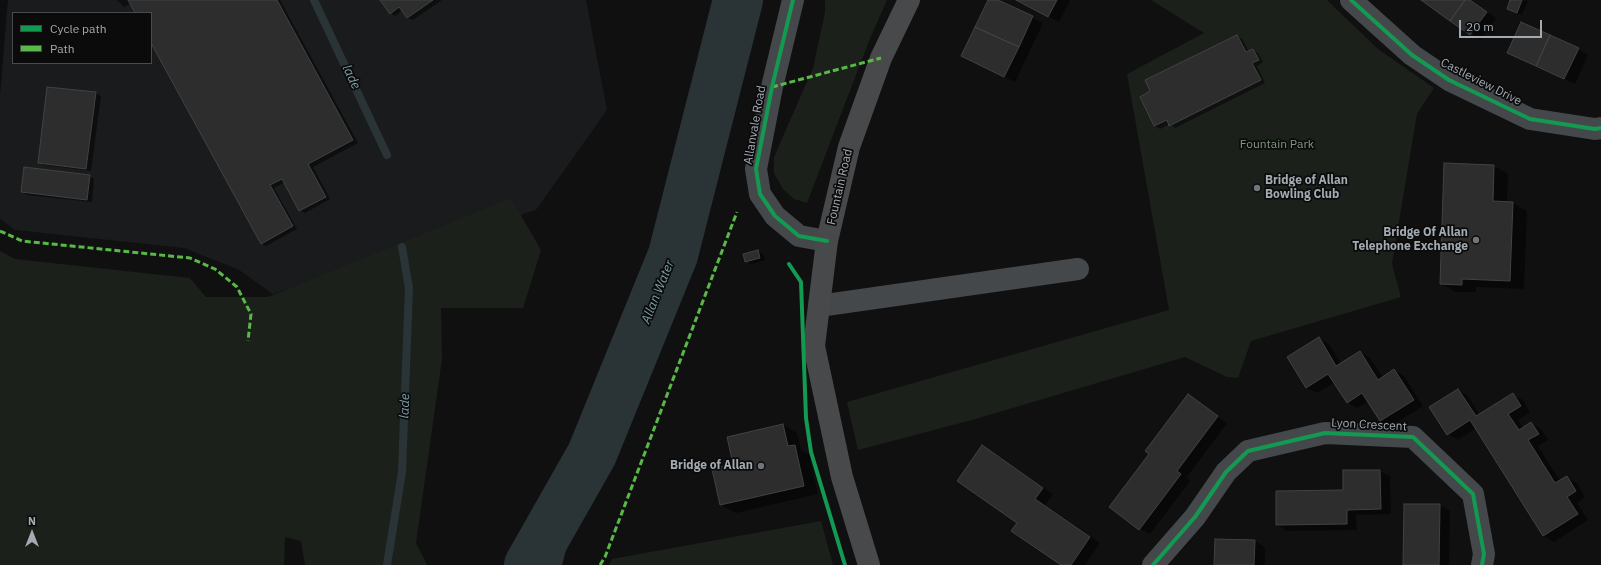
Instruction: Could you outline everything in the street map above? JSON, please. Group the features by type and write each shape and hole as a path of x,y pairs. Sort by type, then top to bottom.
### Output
{"main road":[{"name":"Fountain Road","path":"869,565 842,478 814,346 827,241 849,147 881,58 909,0"}],"street":[{"name":"Allanvale Road","path":"793,0 772,88 756,169 760,194 775,216 799,236 827,241"},
{"name":"Castleview Drive","path":"1351,0 1412,55 1449,80 1530,119 1595,129 1601,128"},
{"path":"819,306 1078,269"},
{"name":"Lyon Crescent","path":"1153,565 1195,517 1226,472 1248,452 1325,433 1413,437 1473,494 1484,554 1482,565"}],"shaded area":[{"path":"0,0 586,0 607,110 536,210 273,294 239,270 184,248 15,230 0,219"},
{"path":"592,454 562,565 521,565"}],"green space":[{"path":"825,0 887,0 869,41 807,203 794,199 783,189 774,173 774,157 813,68 825,12"},
{"name":"Fountain Park","path":"1151,0 1327,0 1378,49 1434,88 1417,114 1392,264 1401,297 1251,341 1238,378 1227,377 1185,357 972,420 858,450 847,402 1169,310 1127,74 1204,33"},
{"path":"511,198 541,250 523,308 441,308 442,359 416,543 427,565 305,565 301,541 285,537 284,565 0,565 0,251 15,259 190,278 206,297 268,297"},
{"path":"821,521 833,565 609,565 612,559"}],"building":[{"path":"128,0 277,0 353,140 308,164 326,197 299,211 282,179 270,185 293,226 261,244 152,45 152,12 134,12"},
{"path":"380,0 433,0 407,18 399,7 390,14"},
{"path":"988,0 998,0 1033,16 1019,47 975,27"},
{"path":"1016,0 1057,0 1048,17"},
{"path":"1421,0 1465,0 1450,21"},
{"path":"1465,0 1470,0 1487,12 1470,35 1450,21"},
{"path":"1510,0 1522,0 1517,13 1507,9"},
{"path":"1521,22 1550,35 1536,66 1507,53"},
{"path":"975,27 1019,47 1004,77 961,56"},
{"path":"1237,35 1246,52 1253,49 1259,60 1252,63 1261,80 1169,126 1167,120 1154,126 1140,97 1150,91 1145,80"},
{"path":"1550,35 1579,48 1564,79 1536,66"},
{"path":"47,87 96,92 86,169 38,163"},
{"name":"Bridge Of Allan Telephone Exchange","path":"1444,163 1494,165 1493,201 1513,202 1510,281 1462,279 1462,285 1440,284"},
{"path":"24,167 90,175 87,200 21,192"},
{"path":"758,250 760,258 745,262 743,254"},
{"path":"1319,337 1336,366 1360,351 1378,380 1394,369 1414,400 1380,421 1362,393 1347,403 1328,374 1306,388 1287,357"},
{"path":"1458,389 1476,416 1513,393 1521,406 1508,414 1519,430 1531,422 1539,434 1528,440 1555,483 1567,476 1576,491 1567,497 1578,514 1543,536 1470,420 1447,435 1429,407"},
{"path":"1188,394 1218,416 1177,471 1181,474 1139,530 1109,507 1149,454 1145,451"},
{"name":"Bridge of Allan","path":"783,424 788,446 795,445 804,486 720,505 712,469 733,464 727,437"},
{"path":"982,445 1043,488 1035,499 1090,537 1071,565 1061,565 1011,531 1017,523 957,481"},
{"path":"1343,470 1380,470 1381,509 1347,510 1347,524 1276,525 1276,491 1343,490"},
{"path":"1404,504 1440,504 1439,565 1403,565"},
{"path":"1215,539 1255,540 1254,565 1214,565"}],"waterway":[{"name":"lade","path":"314,0 387,155"},
{"name":"Allan Water","path":"529,565 592,454 673,255 738,0"},
{"name":"lade","path":"387,565 402,472 409,288 402,247"}],"marked path":[{"path":"772,87 881,58"},
{"path":"600,565 605,557 737,212"},
{"path":"0,231 22,241 190,258 215,269 237,287 251,314 248,341"}],"cycle path":[{"path":"793,0 772,87 756,169 760,194 775,216 799,236 827,241"},
{"path":"1351,0 1412,55 1449,80 1530,119 1595,129 1601,128"},
{"path":"789,264 801,282 806,418 811,452 845,565"},
{"path":"1153,565 1195,517 1226,472 1248,451 1325,433 1413,437 1473,494 1484,554 1482,565"}],"place":[{"name":"Bridge of Allan Bowling Club","path":"1257,188"},
{"name":"Bridge Of Allan Telephone Exchange","path":"1476,240"},
{"name":"Bridge of Allan","path":"761,466"}]}
